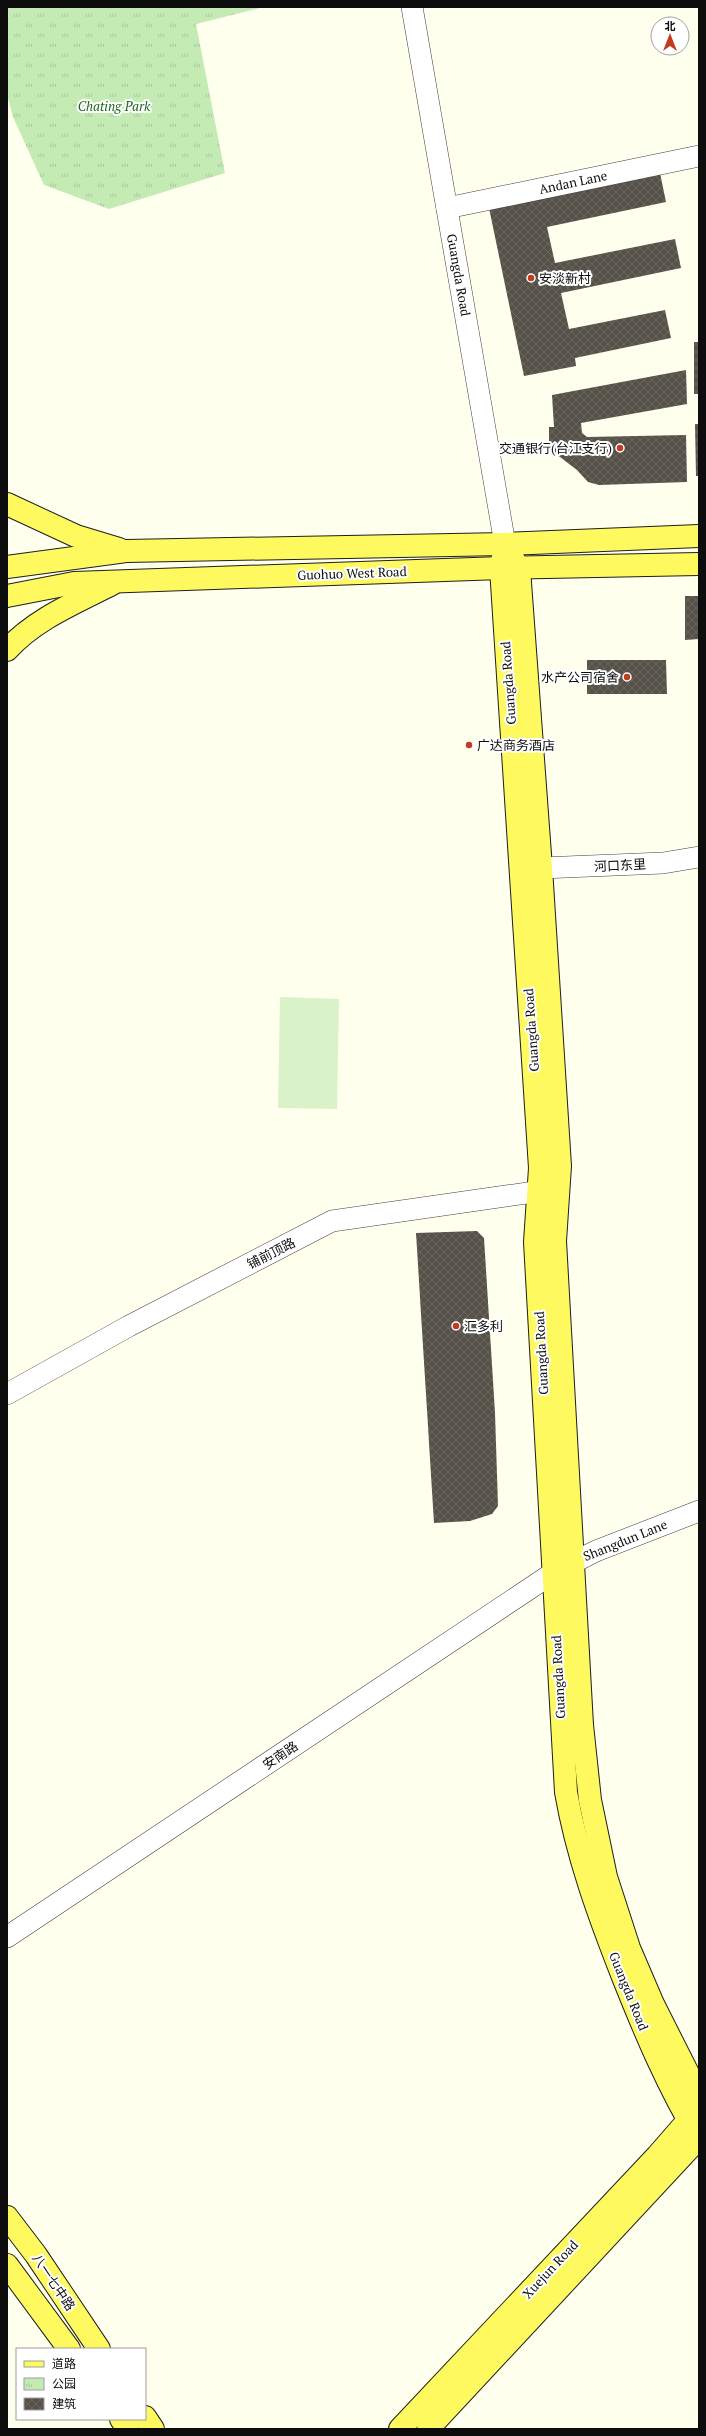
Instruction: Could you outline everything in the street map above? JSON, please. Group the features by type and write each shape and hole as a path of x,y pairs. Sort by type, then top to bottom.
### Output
{"main road":[{"path":"7,504 76,536 126,551"},
{"name":"Guohuo West Road","path":"7,567 126,551 505,544 699,536"},
{"name":"Guangda Road","path":"505,544 510,568 541,868 550,1190 535,1242 552,1573 566,1792 572,1826 585,1875 599,1915 645,2031 697,2128"},
{"name":"Guohuo West Road","path":"7,596 74,583 510,568 699,564"},
{"name":"Guangda Road","path":"510,568 550,1190 555,1241 584,1748 590,1800 600,1851 629,1948 653,2004 699,2094"},
{"path":"7,650 17,639 49,616 118,581"},
{"name":"Xuejun Road","path":"400,2429 697,2128"},
{"name":"Xuejun Road","path":"428,2429 697,2128"},
{"name":"八一七中路","path":"7,2217 36,2255 98,2348"},
{"name":"八一七中路","path":"7,2265 69,2348"},
{"path":"146,2418 153,2429"},
{"path":"122,2420 128,2429"}],"street":[{"name":"Guangda Road","path":"412,7 505,544"},
{"name":"Andan Lane","path":"447,208 699,156"},
{"name":"河口东里","path":"541,868 663,863 699,857"},
{"name":"铺前顶路","path":"7,1394 129,1326 332,1221 550,1190"},
{"name":"Shangdun Lane","path":"552,1573 574,1561 699,1511"},
{"name":"安南路","path":"7,1937 552,1573"}],"green space":[{"name":"Chating Park","path":"7,7 264,7 196,24 225,173 109,209 44,185 13,117 7,94"},
{"path":"280,997 339,999 337,1109 278,1108"}],"building":[{"path":"660,173 666,202 547,227 555,263 675,239 681,268 561,293 569,329 665,310 671,338 575,358 576,366 524,376 489,208"},
{"path":"694,342 699,342 699,394 694,394"},
{"path":"686,370 687,404 581,423 582,433 587,437 686,435 687,482 599,485 588,482 577,470 556,454 549,441 549,427 554,427 552,395"},
{"path":"695,424 699,424 699,476 696,476"},
{"path":"685,596 699,596 699,639 685,640"},
{"name":"水产公司宿舍","path":"587,660 666,660 667,694 587,694"},
{"name":"汇多利","path":"477,1231 484,1238 495,1413 498,1506 492,1514 470,1521 434,1523 416,1233"}],"place":[{"name":"安淡新村","path":"531,278"},
{"name":"交通银行(台江支行)","path":"620,448"},
{"name":"水产公司宿舍","path":"627,677"},
{"name":"广达商务酒店","path":"469,745"},
{"name":"汇多利","path":"456,1326"}]}
